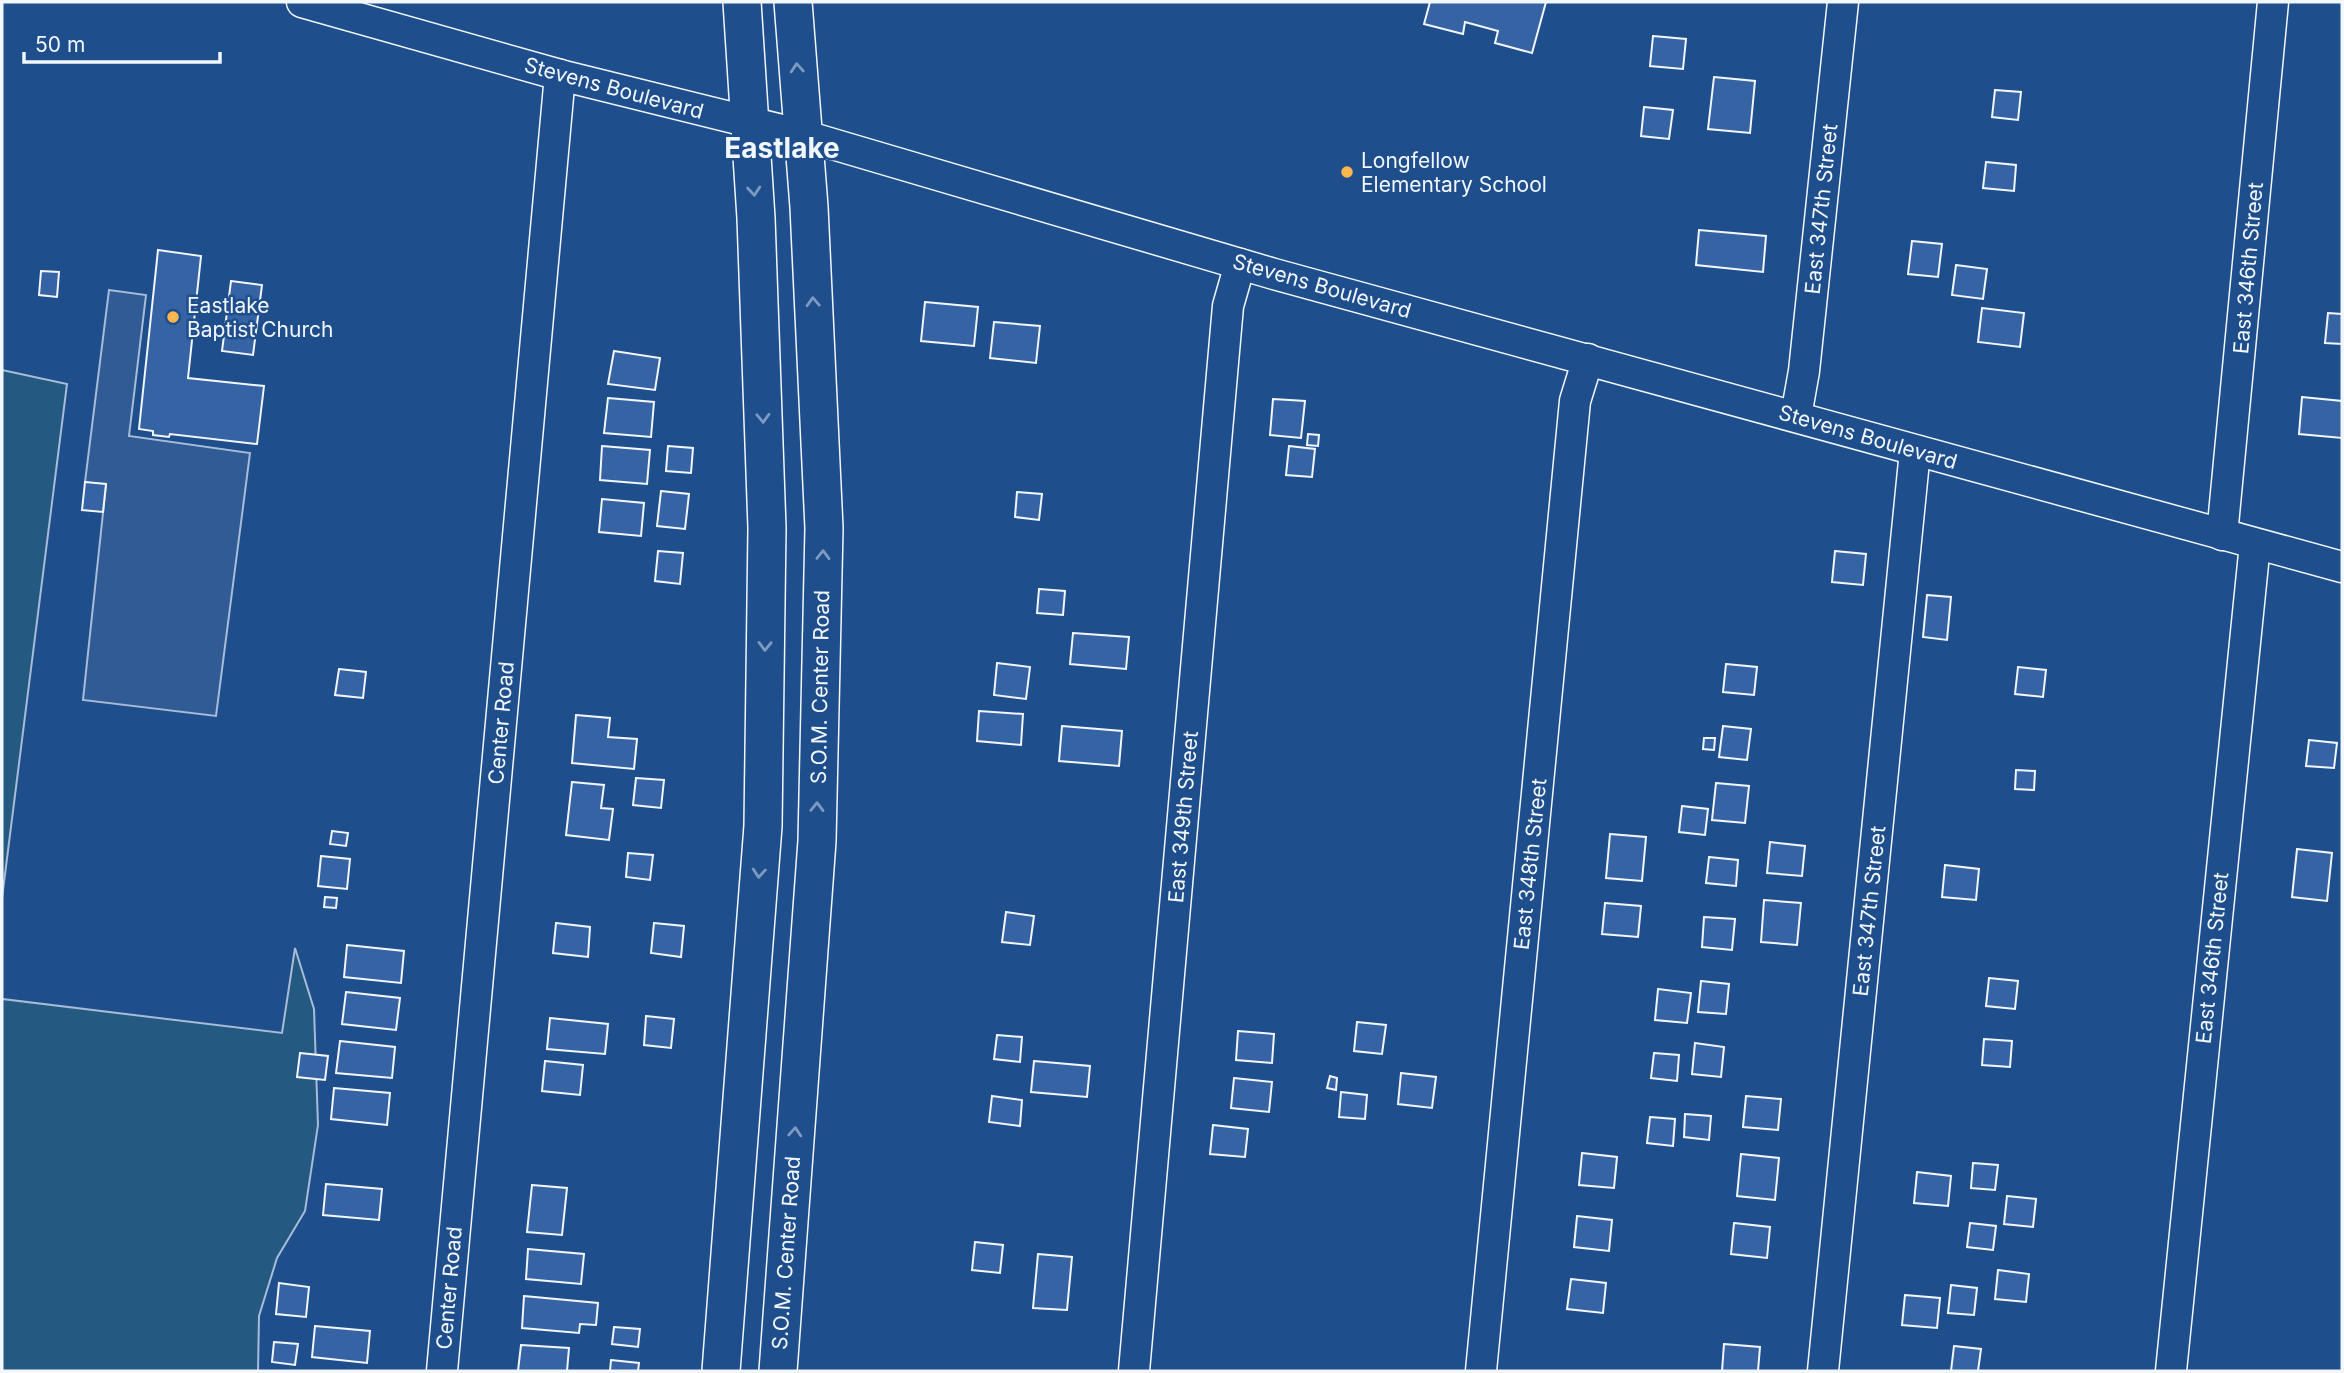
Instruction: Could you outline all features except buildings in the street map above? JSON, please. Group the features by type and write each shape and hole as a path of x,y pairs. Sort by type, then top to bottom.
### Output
{"main road":[{"path":"721,1371 763,826 767,528 756,218 742,2"},
{"name":"S.O.M. Center Road","path":"778,1371 817,841 824,528 809,207 793,2"}],"street":[{"name":"Stevens Boulevard","path":"302,2 560,75 802,135 1240,264 2342,567"},
{"name":"East 347th Street","path":"1796,416 1806,358 1843,2"},
{"name":"East 346th Street","path":"2222,535 2273,2"},
{"name":"Center Road","path":"442,1371 560,75"},
{"name":"East 349th Street","path":"1134,1371 1228,306 1240,264"},
{"name":"East 348th Street","path":"1481,1371 1575,401 1588,359"},
{"name":"East 347th Street","path":"1823,1371 1915,451"},
{"name":"East 346th Street","path":"2171,1371 2255,544"}],"shaded area":[{"path":"109,290 146,295 129,436 250,453 216,716 83,700 106,485 85,482"},
{"path":"2,370 67,384 2,898"},
{"path":"295,948 314,1009 318,1125 305,1211 277,1258 259,1316 258,1371 2,1371 2,999 282,1033"}],"place":[{"name":"Longfellow Elementary School","path":"1347,172"},
{"name":"Eastlake Baptist Church","path":"173,317"}],"district":[{"name":"Eastlake","path":"782,148"}]}
